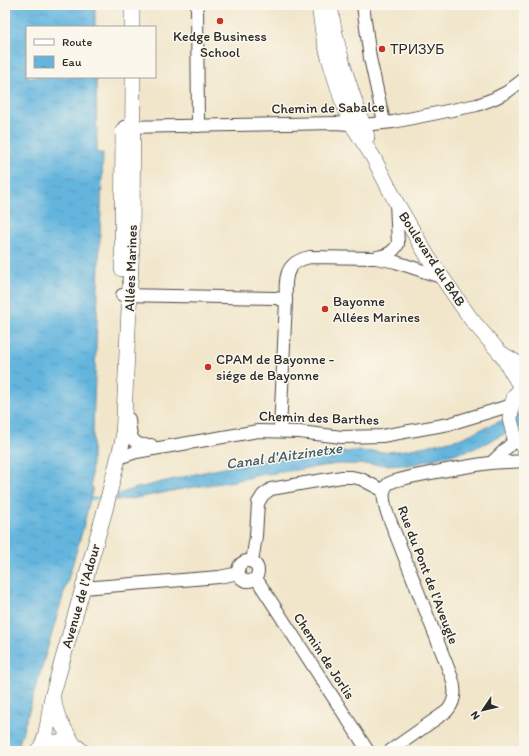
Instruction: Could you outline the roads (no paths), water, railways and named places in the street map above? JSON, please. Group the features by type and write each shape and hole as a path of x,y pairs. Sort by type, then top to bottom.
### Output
{"main road":[{"path":"123,5 123,26"},
{"path":"132,5 132,26"},
{"name":"Boulevard du BAB","path":"319,5 323,34 341,97 357,124 396,202 440,277 471,319 501,354 523,388"},
{"name":"Boulevard du BAB","path":"330,5 333,27 357,124"},
{"name":"Allées Marines","path":"123,78 128,127"},
{"name":"Allées Marines","path":"110,492 123,439 127,381 126,295 128,127 133,78"},
{"name":"Allées Marines","path":"118,458 116,438 126,295"},
{"name":"Boulevard du BAB","path":"501,354 524,367"},
{"path":"523,388 516,395 511,412 514,435 524,448"},
{"name":"Avenue de l'Adour","path":"39,749 46,738 49,708 110,492"},
{"path":"52,697 59,720 78,748"},
{"path":"39,749 49,743 57,742 66,742 78,748"}],"street":[{"path":"197,5 198,126"},
{"path":"363,5 370,58 384,122"},
{"name":"Chemin de Sabalce","path":"128,127 357,124 393,122 477,105 494,99 524,79"},
{"path":"376,258 388,254 394,250 398,244 396,202"},
{"path":"280,431 286,301 285,279 291,266 302,258 319,256 376,258 396,262 440,277"},
{"path":"126,295 276,298 286,301"},
{"name":"Chemin des Barthes","path":"127,381 130,432 135,442 140,446 180,444"},
{"name":"Chemin des Barthes","path":"118,458 130,453 250,432 280,431 342,437 375,436 432,428 480,414 496,415 511,412"},
{"path":"491,463 512,443 514,435"},
{"name":"Rue du Pont de l'Aveugle","path":"390,751 447,711 453,703 455,692 452,678 386,510 384,491 387,484 391,481 491,463 524,461"},
{"path":"252,562 256,536 258,503 263,495 271,489 327,479 352,477 361,479 384,491"},
{"path":"245,562 252,562 255,564 258,571 256,578 248,581 244,580 239,573 239,570 245,562"},
{"path":"83,588 219,578 239,573"},
{"name":"Chemin de Jorlis","path":"256,578 368,751"}],"water":[{"path":"5,5 95,5 95,26 26,26 26,78 96,78 97,153 103,153 91,486 93,487 82,532 17,751 5,751"},
{"path":"524,411 524,425 473,449 410,465 338,464 260,475 131,499 115,500 118,494 137,488 204,472 265,460 353,451 387,452 407,450 459,439"}],"waterway":[{"name":"Canal d'Aitzinetxe","path":"91,499 103,497"}],"place":[{"name":"Kedge Business School","path":"220,21"},
{"name":"ТРИЗУБ","path":"382,49"},
{"name":"Bayonne Allées Marines","path":"325,309"},
{"name":"CPAM de Bayonne - siége de Bayonne","path":"208,367"}]}
